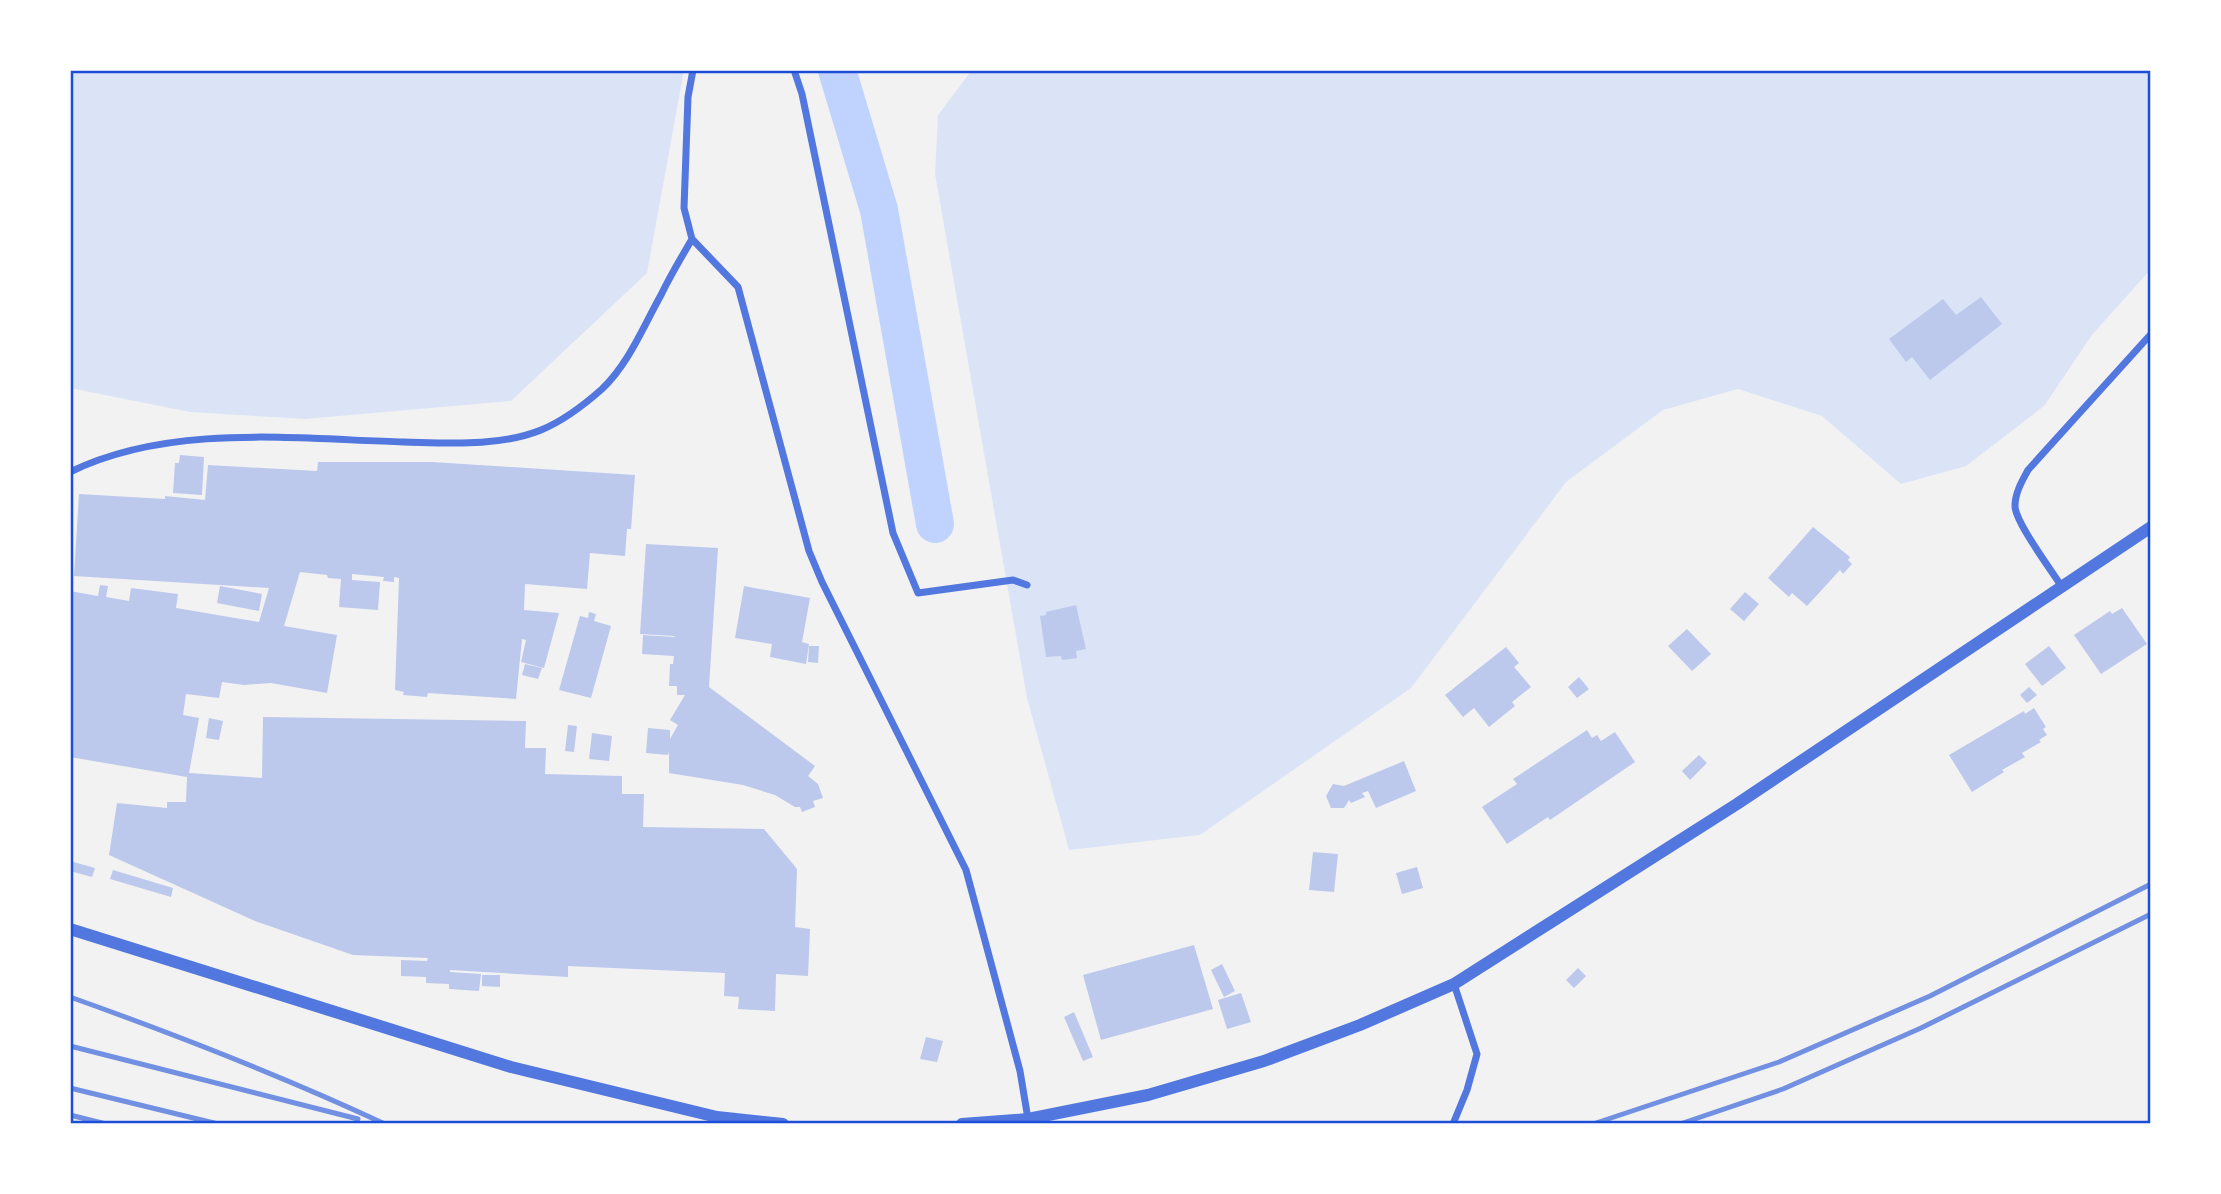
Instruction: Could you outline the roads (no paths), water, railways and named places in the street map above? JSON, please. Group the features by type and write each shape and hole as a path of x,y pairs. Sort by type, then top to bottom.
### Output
{"street":[{"path":"693,70 688,97 684,208 692,239 738,287 809,551 966,870 1020,1071 1028,1119"},
{"path":"794,70 802,94 894,533 918,593 1013,580 1027,585"},
{"path":"70,472 120,453 190,441 297,439 446,443 500,440 540,430 578,409 604,387 634,347 692,239"},
{"path":"2062,587 2020,522 2014,508 2018,487 2028,470 2151,334"},
{"path":"962,1124 1028,1119 1148,1095 1264,1061 1360,1025 1454,984 1737,804 2151,527"},
{"path":"70,929 511,1067 717,1117 783,1124"},
{"path":"1453,1124 1467,1090 1477,1054 1454,984"}],"waterway":[{"path":"837,70 879,210 935,524"}],"railway":[{"path":"1593,1124 1779,1062 1930,996 2151,884"},
{"path":"1680,1124 1783,1089 1921,1028 2151,914"},
{"path":"70,997 229,1057 385,1124"},
{"path":"70,1046 358,1119"},
{"path":"70,1088 218,1124"},
{"path":"70,1115 106,1124"}]}
